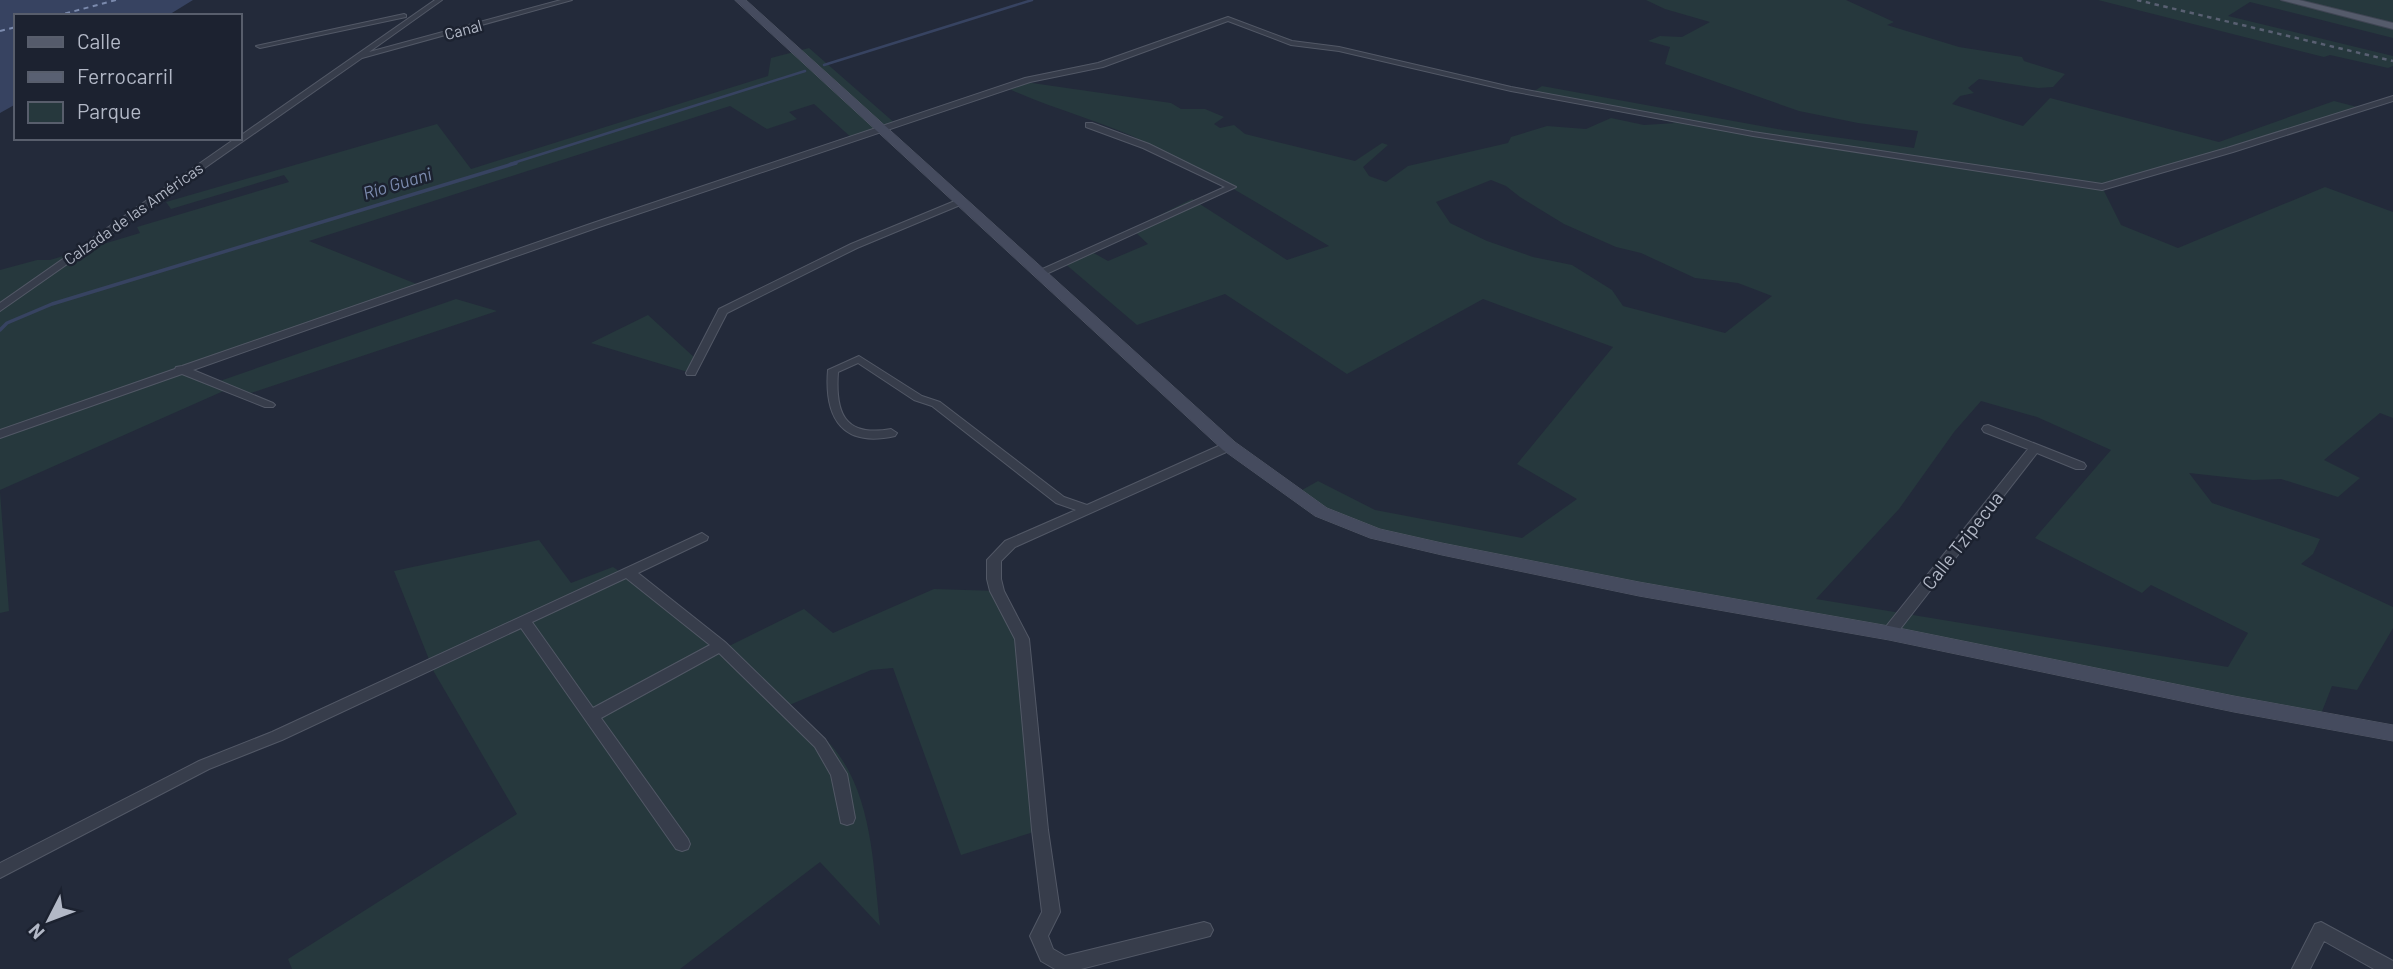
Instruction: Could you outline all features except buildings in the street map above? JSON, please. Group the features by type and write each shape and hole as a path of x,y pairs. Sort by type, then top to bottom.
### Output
{"main road":[{"path":"740,0 1229,446 1321,512 1376,534 1639,589 1889,633 2234,704 2393,733"},
{"path":"2286,0 2393,26"}],"street":[{"name":"Canal","path":"357,57 569,0"},
{"name":"Calzada de las Américas","path":"242,130 357,57 435,1"},
{"name":"Calzada de las Américas","path":"242,134 404,16 435,1"},
{"path":"260,46 404,16"},
{"path":"0,434 596,225 1028,80 1100,65 1228,19 1291,43 1339,49 1511,89 1753,134 2102,187 2393,98"},
{"path":"1041,273 1232,187 1146,146 1089,125"},
{"name":"Calzada de las Américas","path":"0,297 226,140"},
{"name":"Calzada de las Américas","path":"0,308 234,140"},
{"path":"691,373 723,311 854,246 962,201"},
{"path":"110,220 122,221"},
{"path":"891,433 872,438 854,433 842,423 834,406 831,383 833,370 859,359 918,398 936,404 1060,500 1087,509"},
{"path":"180,369 268,405"},
{"path":"1988,429 2080,466"},
{"path":"1204,930 1064,965 1047,955 1039,936 1051,912 1040,830 1023,639 997,591 994,560 1010,544 1229,446"},
{"name":"Calle Tzipecua","path":"1889,633 2035,448"},
{"path":"0,871 204,765 277,736 525,623 702,537"},
{"path":"628,572 720,646 820,743 839,774 847,818"},
{"path":"525,623 682,844"},
{"path":"591,716 720,646"},
{"path":"2301,969 2321,930 2390,969"}],"green space":[{"path":"1646,0 1846,0 1894,22 1887,25 1959,47 2022,57 2024,61 2065,74 2053,87 2038,88 1979,79 1968,88 1974,93 1960,96 1952,104 2023,126 2050,98 2219,142 2334,101 2361,108 2102,187 2121,225 2178,248 2325,187 2393,212 2393,418 2380,413 2324,460 2360,478 2338,497 2281,479 2253,480 2189,473 2212,503 2320,539 2313,554 2301,564 2393,607 2393,628 2357,690 2332,686 2319,719 1376,534 1295,494 1318,481 1375,510 1522,538 1577,499 1517,464 1613,347 1483,299 1347,374 1225,294 1137,325 1063,262 1092,252 1108,261 1148,244 1132,229 1192,199 1287,260 1329,246 1216,179 1147,143 1007,88 1028,80 1032,83 1171,103 1181,109 1205,109 1224,117 1214,124 1220,128 1234,125 1245,134 1355,161 1382,143 1388,145 1363,167 1369,176 1386,182 1408,166 1508,143 1511,137 1547,126 1586,129 1611,118 1644,125 1676,123 1530,94 1542,86 1783,130 1914,148 1918,131 1799,111 1665,64 1670,47 1648,41 1660,36 1682,37 1710,22 1665,9","holes":["1491,180 1506,186 1564,224 1616,247 1641,253 1695,278 1738,283 1772,296 1725,333 1623,306 1612,290 1572,265 1533,257 1487,241 1450,223 1436,202","1981,401 2037,417 2111,450 2035,538 2142,593 2151,585 2248,633 2228,667 1816,599 1899,509 1954,432"]},
{"path":"2098,0 2393,0 2393,38 2250,2 2228,16 2393,56 2393,66 2388,68 2330,55 2324,57"},
{"path":"809,48 897,125 853,139 814,104 789,112 797,119 767,129 730,106 309,241 419,285 181,369 214,383 456,299 497,311 245,395 228,389 0,490 0,270 37,260 50,260 140,233 137,227 289,182 284,175 171,209 166,202 437,124 471,169 768,76 771,58"},
{"path":"648,315 696,359 691,373 591,343"},
{"path":"0,492 9,611 0,613"},
{"path":"539,540 571,583 613,567 687,617 725,648 804,609 833,633 934,589 997,591 1022,639 1040,830 961,855 893,668 871,670 787,706 831,745 845,764 855,785 869,831 880,926 820,862 680,969 292,969 288,959 517,814 434,672 394,571"}],"water":[{"path":"0,0 193,0 170,14 14,14 14,105 0,113"}],"waterway":[{"name":"Río Guani","path":"824,65 1032,0"},
{"name":"Río Guani","path":"510,164 805,71"},
{"name":"Río Guani","path":"0,330 7,323 52,304 516,163"}],"ferry route":[{"path":"64,14 116,0"},
{"path":"0,31 14,28"}],"railway":[{"path":"2137,0 2393,61"}]}
